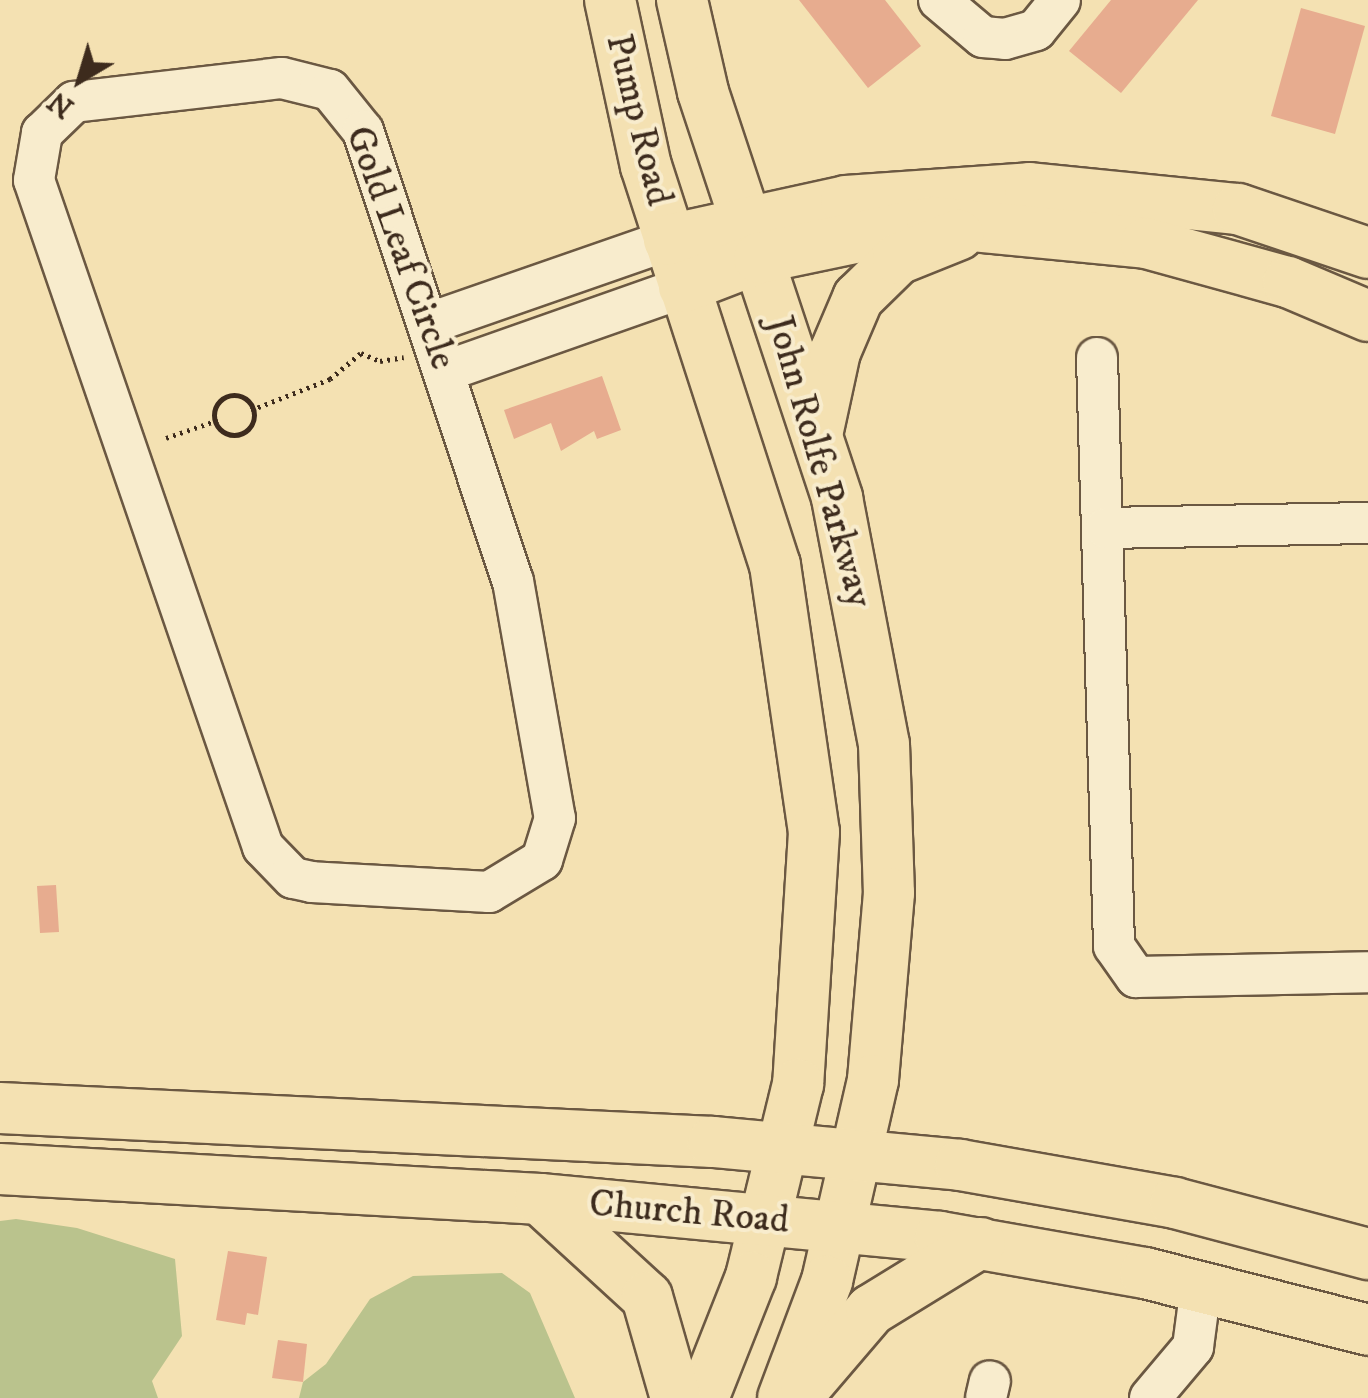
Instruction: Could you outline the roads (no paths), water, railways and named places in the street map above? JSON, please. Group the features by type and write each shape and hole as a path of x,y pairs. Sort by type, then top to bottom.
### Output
{"main road":[{"name":"Pump Road","path":"610,0 623,86 684,288"},
{"name":"Pump Road","path":"682,0 753,241"},
{"path":"684,288 753,241 900,193 1030,188 1238,209 1368,254"},
{"path":"670,240 753,241 900,226 1146,243 1270,275 1368,316"},
{"path":"817,435 835,352 858,298 898,259 973,230"},
{"name":"John Rolfe Parkway","path":"753,241 817,435 866,622 889,822 882,1014 858,1155 842,1227 783,1398"},
{"name":"John Rolfe Parkway","path":"684,288 776,565 806,745 810,974 784,1147 766,1219 703,1398"},
{"name":"Church Road","path":"0,1108 784,1147 1086,1184 1368,1254"},
{"name":"Church Road","path":"0,1168 540,1199 842,1227 980,1244 1201,1286 1368,1330"},
{"path":"540,1199 647,1298 676,1398"},
{"path":"797,1398 854,1323 980,1244"}],"street":[{"path":"939,0 983,38 1006,39 1036,30 1060,0"},
{"name":"Gold Leaf Circle","path":"282,78 330,90 363,130 431,349 530,652 552,776 552,838 527,874 488,892 292,878 262,847 252,822 46,216 34,180 42,133 74,102 101,96 282,78"},
{"path":"431,349 670,240"},
{"path":"431,349 684,288"},
{"path":"1097,358 1106,528 1114,946 1136,977 1368,972"},
{"path":"1106,528 1368,522"},
{"path":"1150,1398 1194,1347 1201,1286"}]}
